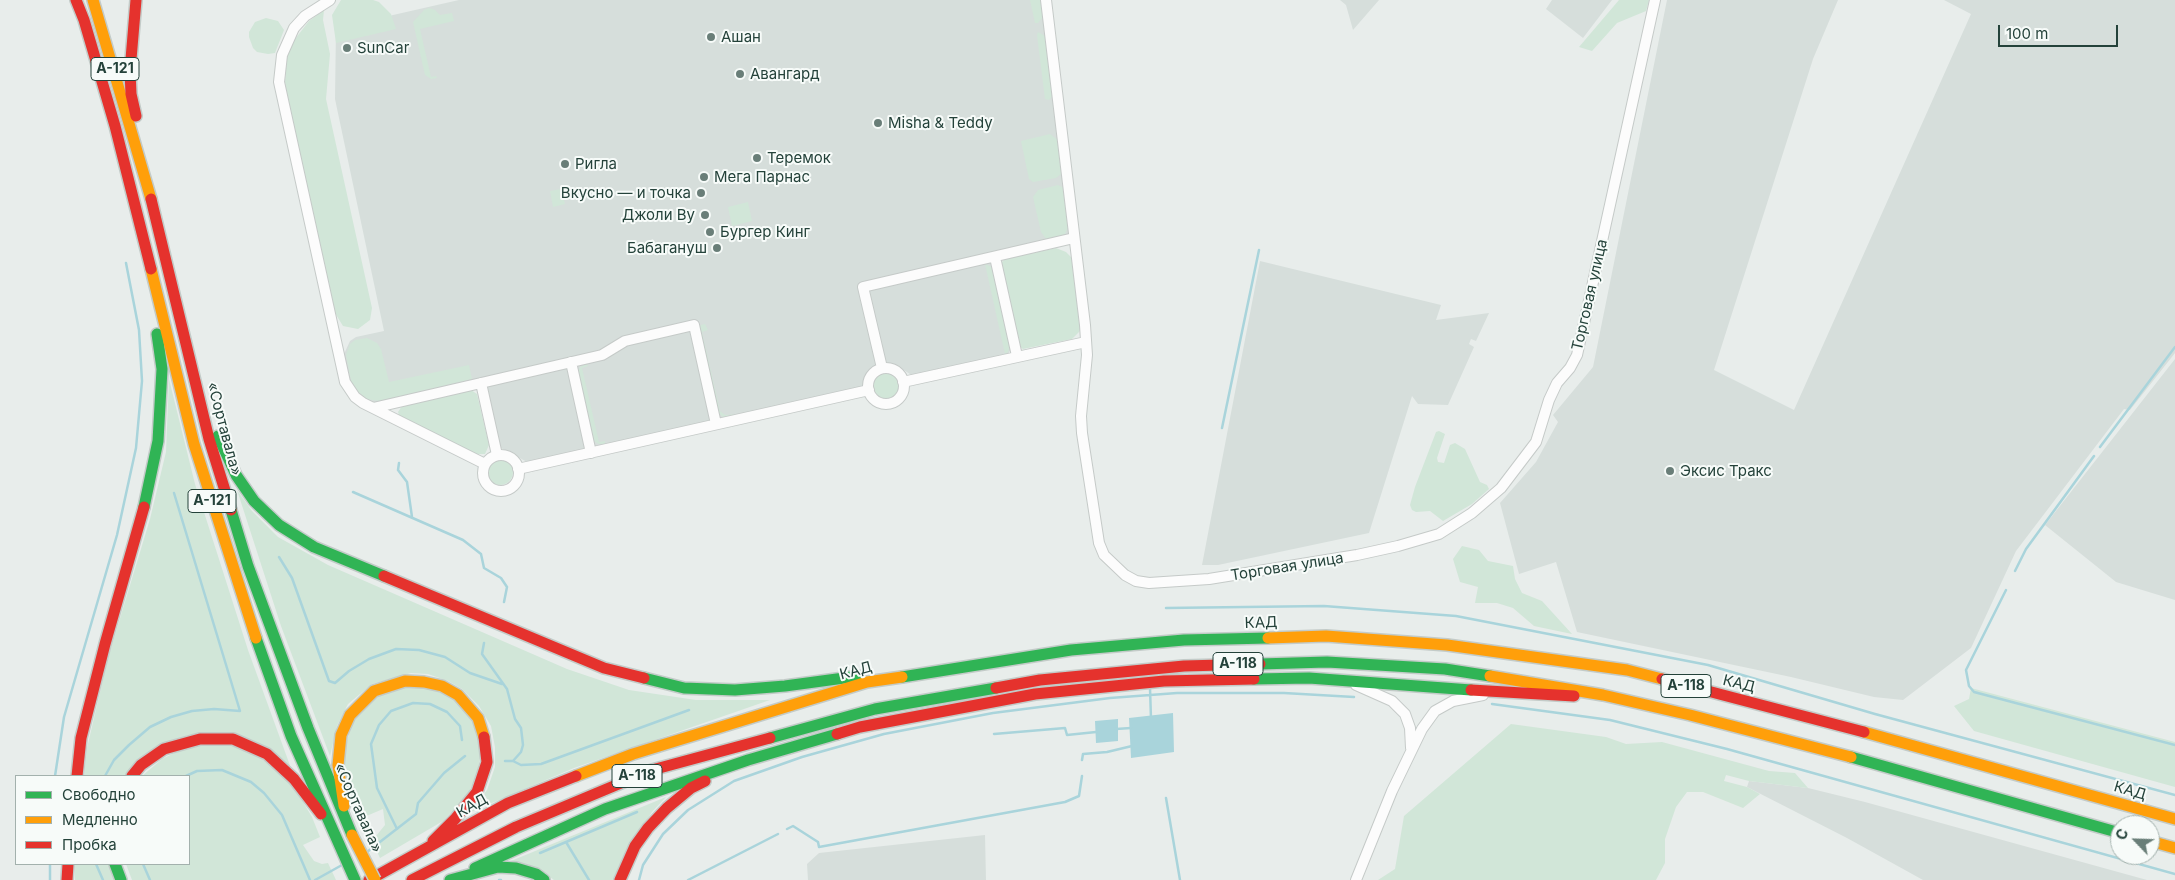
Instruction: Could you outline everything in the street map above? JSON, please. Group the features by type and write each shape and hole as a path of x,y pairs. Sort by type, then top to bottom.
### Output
{"main road":[{"name":"«Сортавала»","path":"76,0 84,20 115,126 194,444 233,570 291,736 356,880"},
{"name":"«Сортавала»","path":"93,0 135,139 166,254 209,439 248,566 308,728 345,820 374,880"},
{"path":"135,139 137,119 131,94 130,71 136,0"},
{"path":"77,775 84,728 105,644 143,514 158,441 162,369 149,261"},
{"path":"200,399 236,475 254,501 278,525 314,547 604,668 684,688 735,690 785,686 865,675 910,674"},
{"name":"КАД","path":"369,880 508,804 632,754 868,682 1071,650 1184,640 1326,636 1447,644 1627,670 1836,724 2175,819"},
{"name":"А-118","path":"412,880 516,827 652,770 875,709 1040,680 1184,666 1327,662 1445,668 1603,695 1823,749 2110,830"},
{"path":"449,880 605,809 748,760 860,727 1035,694 1164,682 1309,678 1550,696 1603,695"},
{"path":"345,820 338,765 341,735 350,715 374,691 389,685 405,681 424,682 442,686 458,695 478,718 486,742 487,762 477,792 455,819 422,850"},
{"path":"133,775 142,765 164,749 200,738 233,739 267,754 294,779 334,831"},
{"path":"620,880 635,846 666,808 691,788 748,760"},
{"path":"2160,844 2175,848"},
{"path":"67,880 68,865"},
{"path":"115,865 121,880"},
{"path":"449,880 498,867 516,868 536,874 544,880"}],"street":[{"path":"330,0 305,16 294,28 282,54 279,82 345,382 355,397 373,408 485,464"},
{"path":"904,382 1086,342 1046,0"},
{"name":"Торговая улица","path":"1086,342 1086,372 1081,416 1082,432 1099,543 1104,555 1136,581 1162,583 1209,579 1357,555 1439,534 1472,513 1501,488 1536,442 1549,400 1577,355 1655,0"},
{"path":"882,368 863,287 1074,238"},
{"path":"995,257 1017,356"},
{"path":"373,408 607,354 625,341 694,325 716,424"},
{"path":"571,362 591,453"},
{"path":"882,368 893,369 898,372 904,382 900,398 890,403 885,404 874,400 869,390 869,379 876,370 882,368"},
{"path":"481,383 497,455"},
{"path":"518,469 869,390"},
{"path":"497,455 508,456 513,459 518,469 517,481 508,490 501,491 490,487 485,482 483,470 485,464 497,455"},
{"path":"1347,680 1392,701 1405,714 1410,728 1411,749"},
{"path":"1356,880 1411,749 1435,711 1453,701 1496,692"}],"shaded area":[{"path":"459,0 1042,0 1072,242 993,260 1012,346 1008,355 913,376 896,365 887,364 870,371 863,388 529,463 501,448 492,447 476,379 377,403 369,402 359,397 350,383 344,354 350,341 356,337 384,331 335,99 336,28"},
{"path":"1340,0 1379,0 1353,30 1346,5"},
{"path":"1552,0 1612,0 1583,38 1546,9"},
{"path":"1667,0 1838,0 1813,59 1714,370 1794,410 1971,14 1944,0 2175,0 2175,353 2130,410 2124,409 2016,551 1971,648 1903,700 1874,697 1791,677 1577,632 1556,562 1519,574 1500,503 1536,462 1558,422 1553,415 1593,367"},
{"path":"1260,261 1441,305 1436,320 1489,313 1476,341 1471,339 1469,344 1474,347 1448,405 1418,404 1412,396 1369,533 1218,565 1202,565"},
{"path":"2175,359 2175,600 2116,582 2045,525"},
{"path":"1749,781 1808,788 1865,802 2147,880 1923,880 1847,838 1747,787"},
{"path":"985,835 986,880 808,880 807,864 819,853"}],"green space":[{"path":"341,0 373,0 379,2 391,14 396,29 336,43 332,15"},
{"path":"1030,0 1041,0 1043,17 1038,23 1035,23"},
{"path":"1619,0 1649,0 1646,11 1617,23 1592,51 1579,47"},
{"path":"429,8 435,10 440,15 452,13 454,21 420,29 431,77 436,76 437,78 431,79 425,75 413,22 424,10"},
{"path":"324,10 323,20 330,54 326,99 372,308 370,320 358,329 343,326 335,313 288,104 285,82 287,55 292,43 309,21"},
{"path":"266,18 278,21 284,30 275,53 257,52 253,48 249,37 249,32 255,22"},
{"path":"1038,32 1045,36 1053,95 1049,100 1045,99"},
{"path":"1050,134 1058,140 1061,174 1056,178 1033,182 1029,179 1021,141"},
{"path":"1058,185 1064,188 1069,225 1065,234 1051,240 1046,239 1041,232 1033,197 1038,190"},
{"path":"561,189 565,204 553,207 550,191"},
{"path":"748,202 752,221 732,226 728,207"},
{"path":"1056,248 1066,252 1073,259 1081,326 1079,332 1072,339 1023,349 1020,347 1001,263 1005,259"},
{"path":"985,264 992,267 1010,346 1005,354"},
{"path":"705,324 708,330 702,332 720,411 725,415 738,414 723,417 718,413 699,328"},
{"path":"367,338 377,343 381,349 389,382 469,365 472,379 379,401 366,399 357,392 351,381 346,355 350,344 355,340"},
{"path":"587,364 588,366 582,368 599,442 605,441 605,444 599,444 592,440 578,373 580,367"},
{"path":"886,373 895,377 899,386 895,395 886,399 877,395 873,386 877,377"},
{"path":"169,379 195,484 248,650 292,771 271,749 188,735 128,775 84,775 87,748 108,658 150,519 166,452"},
{"path":"471,390 477,394 489,445 485,454 475,454 399,415 398,412 402,406"},
{"path":"1439,431 1445,434 1437,458 1438,462 1444,463 1450,445 1455,443 1465,449 1480,482 1487,485 1489,489 1472,504 1443,521 1430,511 1416,512 1412,510 1410,505 1436,432"},
{"path":"500,459 509,463 513,472 509,481 500,485 491,481 487,472 491,463"},
{"path":"237,490 252,511 278,537 328,565 567,669 629,690 696,700 770,700 574,768 471,812 487,790 495,767 495,747 491,726 479,706 462,689 448,681 428,674 411,673 372,684 348,704 337,726 330,756 281,626"},
{"path":"1462,546 1479,550 1488,561 1513,566 1515,579 1522,593 1542,601 1572,634 1534,626 1513,608 1497,603 1475,603 1478,587 1460,582 1453,559"},
{"path":"413,685 439,690 461,705 476,724 481,753 477,775 468,794 443,821 380,858 372,841 385,825 383,809 357,820 347,793 343,764 346,744 352,724 368,701 391,688"},
{"path":"1971,688 2175,742 2175,787 1974,731 1954,706 1969,699"},
{"path":"1511,724 1606,737 1626,744 1662,742 1769,771 1795,773 1808,788 1749,781 1726,775 1724,781 1747,787 1760,794 1743,808 1703,792 1687,792 1676,807 1665,839 1665,863 1656,880 1378,880 1395,869 1404,816"},
{"path":"206,744 229,744 254,752 294,787 312,817 320,837 303,845 314,861 322,864 328,863 336,880 132,880 126,865 190,865 190,775 143,775 162,759 183,749"},
{"path":"666,797 652,812 629,847 614,880 554,880 539,869 511,861"},
{"path":"75,865 111,865 116,880 75,880"}],"water":[{"path":"1173,713 1174,752 1131,758 1129,718"},
{"path":"1118,719 1118,741 1096,743 1095,721"}],"waterway":[{"path":"1222,428 1259,250"},
{"path":"55,775 64,717 117,535 136,448 142,381 139,330 126,263"},
{"path":"2100,447 2175,347"},
{"path":"2015,571 2026,549 2094,456"},
{"path":"399,463 398,470 407,482 412,517"},
{"path":"353,492 463,540 481,554 484,568 501,578 507,587 504,602"},
{"path":"106,775 114,760 129,745 150,727 171,717 192,711 214,709 240,711 174,493"},
{"path":"279,557 292,578 329,681 335,683 349,671 369,659 396,649 419,650 445,657 470,673 502,684"},
{"path":"2006,590 1966,670 1969,686 1974,692 2175,745"},
{"path":"1166,608 1324,606 1456,616 1708,665 1875,714 2175,795"},
{"path":"484,643 482,654 507,689 515,719 521,728 523,745 521,752 513,761 505,761"},
{"path":"1150,688 1151,719"},
{"path":"639,880 643,865 663,834 688,810 734,781 802,757 884,734 993,713 1110,698 1177,693 1284,693 1354,697"},
{"path":"397,829 377,788 371,744 379,725 391,711 413,703 430,704 447,712 460,726 462,740"},
{"path":"1492,704 1610,720 1727,749 2175,874"},
{"path":"513,761 521,765 541,764 689,710"},
{"path":"994,734 1065,728 1067,735 1096,732"},
{"path":"1116,729 1131,728"},
{"path":"1082,760 1083,754 1107,752 1132,746"},
{"path":"367,852 416,814 418,803 444,773 465,756"},
{"path":"188,775 197,771 222,770 251,782 264,793 282,815 310,880"},
{"path":"787,829 793,826 818,842 819,847 1065,802 1079,796 1082,776"},
{"path":"1166,798 1180,880"},
{"path":"540,853 637,812"},
{"path":"688,880 778,834"},
{"path":"566,842 589,880"},
{"path":"50,865 50,880"},
{"path":"96,865 103,880"},
{"path":"143,865 150,880"},
{"path":"315,880 342,865"}],"traffic: fast":[{"path":"144,507 158,441 162,369 157,334"},
{"path":"218,436 236,475 254,501 279,525 314,547 384,576"},
{"path":"231,510 248,566 308,728 352,835"},
{"path":"256,638 291,736 355,880"},
{"path":"902,677 1071,650 1184,640 1268,638"},
{"path":"1260,664 1327,662 1445,669 1490,676"},
{"path":"644,678 684,688 735,690 785,686 859,676"},
{"path":"1254,679 1309,678 1471,690"},
{"path":"770,738 875,709 996,688"},
{"path":"475,868 605,809 748,760 837,734"},
{"path":"1851,757 2110,830"},
{"path":"115,865 121,880"},
{"path":"450,880 498,867 516,868 536,874 544,880"}],"traffic: slow":[{"path":"93,0 151,199"},
{"path":"151,269 194,444 256,638"},
{"path":"1268,638 1326,636 1447,645 1627,670 1662,679"},
{"path":"1490,676 1603,695 1690,715 1851,757"},
{"path":"576,776 633,754 867,682 902,677"},
{"path":"344,806 338,765 341,735 350,715 374,691 405,681 424,682 442,686 458,695 478,718 484,737"},
{"path":"1864,732 2175,819"},
{"path":"352,835 375,880"},
{"path":"2160,844 2175,848"}],"traffic: jam":[{"path":"76,0 84,20 115,126 151,269"},
{"path":"136,0 130,71 131,94 136,116"},
{"path":"151,199 209,439 231,510"},
{"path":"77,775 81,738 105,644 144,507"},
{"path":"384,576 604,668 644,678"},
{"path":"996,688 1040,680 1184,666 1260,664"},
{"path":"837,734 860,727 1035,694 1164,681 1254,679"},
{"path":"1662,679 1864,732"},
{"path":"1471,690 1574,696"},
{"path":"433,841 455,819 477,792 487,762 484,737"},
{"path":"412,880 516,827 652,770 770,738"},
{"path":"133,775 141,765 164,749 200,739 233,739 267,754 294,779 321,814"},
{"path":"369,880 508,803 576,776"},
{"path":"620,880 635,846 648,828 667,808 691,788 705,781"},
{"path":"67,880 68,865"}],"place":[{"name":"Ашан","path":"711,37"},
{"name":"SunCar","path":"347,48"},
{"name":"Авангард","path":"740,74"},
{"name":"Misha & Teddy","path":"878,123"},
{"name":"Теремок","path":"757,158"},
{"name":"Ригла","path":"565,164"},
{"name":"Мега Парнас","path":"704,177"},
{"name":"Вкусно — и точка","path":"701,193"},
{"name":"Джоли Ву","path":"705,215"},
{"name":"Бургер Кинг","path":"710,232"},
{"name":"Бабагануш","path":"717,248"},
{"name":"Эксис Тракс","path":"1670,471"}]}
